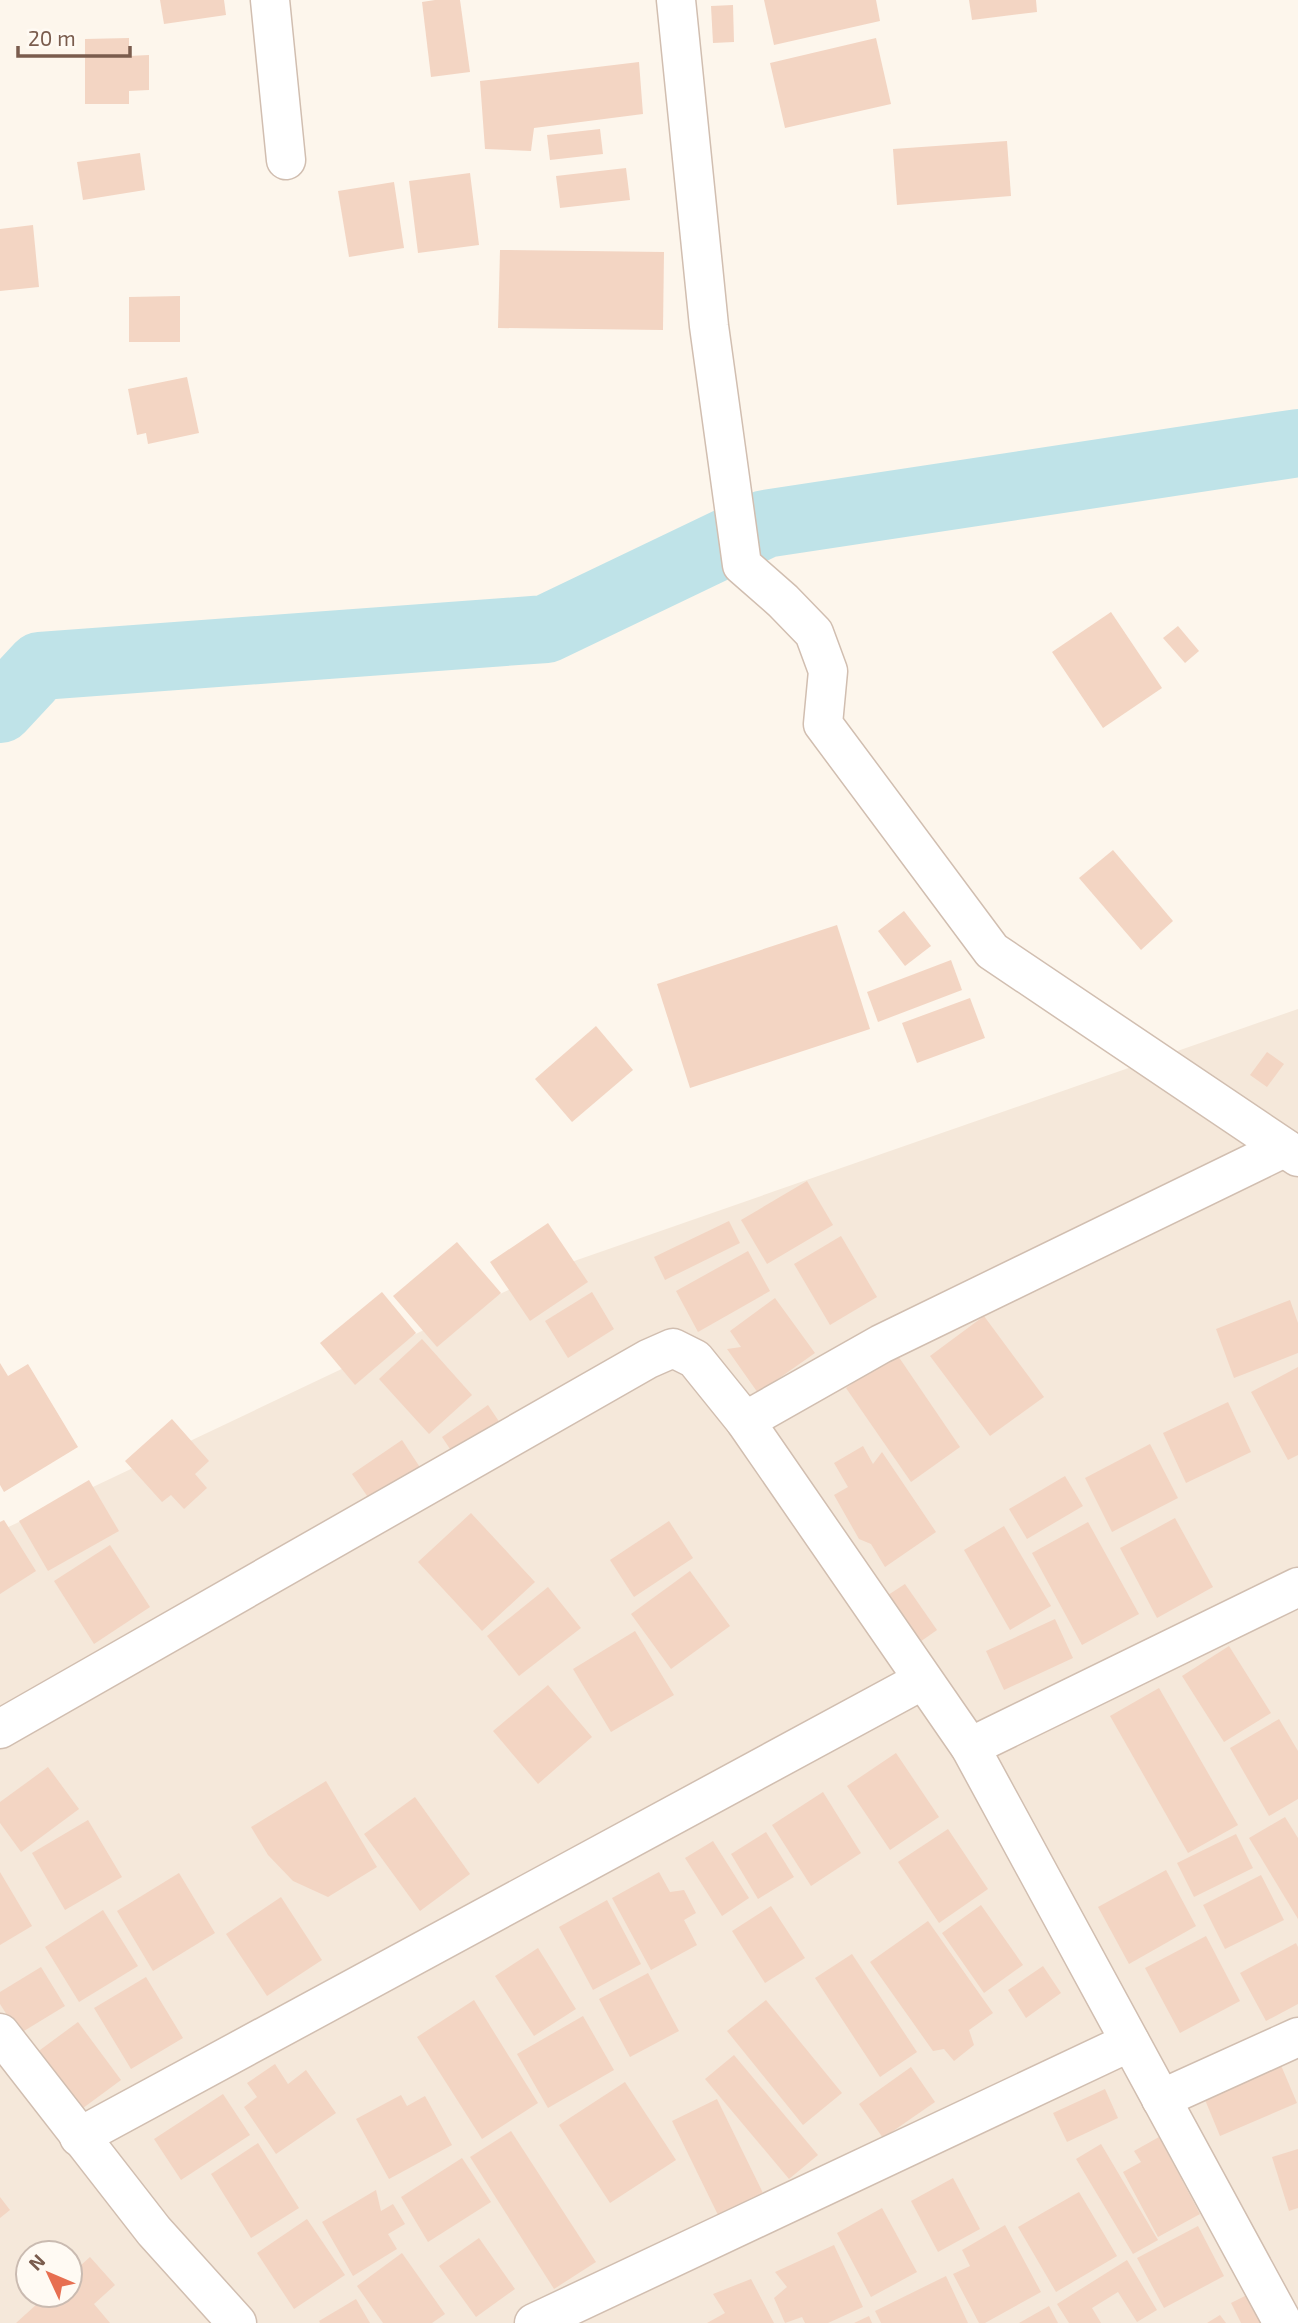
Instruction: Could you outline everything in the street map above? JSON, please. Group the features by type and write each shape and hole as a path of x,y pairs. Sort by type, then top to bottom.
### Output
{"street":[{"path":"270,0 286,160"},
{"path":"676,0 709,326 742,565 814,633 828,671 824,724 992,950 1291,1152"},
{"path":"745,1420 881,1344 1291,1152"},
{"path":"0,1729 648,1359 673,1348 695,1359 745,1420 970,1747 1283,2323"},
{"path":"970,1747 1298,1587"},
{"path":"79,2137 923,1680"},
{"path":"0,2033 154,2231 237,2323"},
{"path":"1161,2099 1298,2037"},
{"path":"534,2323 1130,2042"}],"shaded area":[{"path":"1298,1009 1298,2323 0,2323 0,1531 557,1267"}],"building":[{"path":"160,0 224,0 226,15 164,24"},
{"path":"460,0 470,72 431,77 422,2"},
{"path":"764,0 876,0 880,21 774,45"},
{"path":"969,0 1036,0 1037,12 972,20"},
{"path":"733,5 734,42 713,43 711,6"},
{"path":"129,38 129,56 149,55 149,90 129,91 129,104 85,104 85,39"},
{"path":"876,38 891,104 785,128 770,63"},
{"path":"639,62 643,114 534,128 531,151 485,149 480,81"},
{"path":"600,129 603,154 550,160 547,135"},
{"path":"1007,141 1011,196 897,205 893,149"},
{"path":"140,153 145,190 83,200 77,162"},
{"path":"626,168 630,200 560,208 556,176"},
{"path":"470,173 479,245 418,253 409,181"},
{"path":"394,182 404,248 349,257 338,191"},
{"path":"33,225 39,287 0,291 0,229"},
{"path":"500,250 664,252 663,330 498,328"},
{"path":"180,296 180,342 129,342 129,297"},
{"path":"187,377 199,433 148,444 146,433 137,435 128,389"},
{"path":"1111,612 1162,688 1103,728 1052,652"},
{"path":"1178,626 1199,651 1185,663 1163,638"},
{"path":"1113,850 1173,921 1141,950 1079,878"},
{"path":"904,911 931,946 905,966 878,931"},
{"path":"837,925 870,1029 690,1088 657,984"},
{"path":"951,960 962,990 878,1022 867,992"},
{"path":"970,998 985,1038 917,1063 902,1023"},
{"path":"596,1026 633,1070 572,1122 535,1079"},
{"path":"1267,1052 1284,1064 1267,1087 1250,1075"},
{"path":"807,1181 833,1225 767,1264 741,1220"},
{"path":"729,1221 740,1243 665,1280 654,1257"},
{"path":"548,1223 588,1282 530,1321 490,1262"},
{"path":"841,1236 877,1297 830,1325 794,1264"},
{"path":"457,1242 501,1293 437,1347 393,1296"},
{"path":"748,1251 770,1291 698,1332 676,1291"},
{"path":"382,1292 416,1333 355,1385 320,1343"},
{"path":"592,1292 614,1329 568,1358 545,1321"},
{"path":"775,1298 815,1353 758,1393 727,1349 741,1347 730,1331"},
{"path":"1290,1300 1298,1323 1298,1353 1234,1378 1216,1329"},
{"path":"984,1316 1044,1397 990,1436 930,1356"},
{"path":"422,1339 472,1395 429,1434 379,1379"},
{"path":"896,1353 960,1447 911,1482 846,1388"},
{"path":"0,1363 8,1376 28,1364 78,1447 4,1492 0,1485"},
{"path":"1298,1367 1298,1455 1288,1460 1251,1392"},
{"path":"1228,1402 1251,1452 1186,1483 1163,1433"},
{"path":"488,1405 500,1423 454,1455 442,1437"},
{"path":"172,1419 209,1461 195,1474 207,1488 184,1509 171,1495 162,1502 125,1461"},
{"path":"402,1440 423,1472 374,1506 352,1474"},
{"path":"1150,1444 1178,1498 1112,1532 1085,1478"},
{"path":"863,1446 873,1464 882,1452 936,1532 885,1567 871,1544 859,1539 834,1495 848,1487 834,1463"},
{"path":"1065,1476 1083,1506 1027,1539 1009,1509"},
{"path":"89,1480 119,1531 48,1571 19,1521"},
{"path":"471,1513 535,1582 482,1631 418,1562"},
{"path":"1175,1518 1213,1587 1157,1618 1120,1548"},
{"path":"4,1520 36,1571 0,1594 0,1522"},
{"path":"669,1521 693,1558 634,1597 610,1560"},
{"path":"1088,1522 1139,1614 1082,1645 1032,1553"},
{"path":"1004,1526 1051,1606 1010,1630 964,1550"},
{"path":"110,1545 150,1607 94,1644 54,1581"},
{"path":"690,1571 730,1626 671,1669 631,1614"},
{"path":"905,1584 937,1630 917,1644 885,1597"},
{"path":"548,1587 581,1628 519,1676 487,1636"},
{"path":"1055,1619 1073,1658 1004,1690 986,1651"},
{"path":"635,1631 674,1695 611,1732 573,1669"},
{"path":"1229,1646 1271,1713 1224,1742 1182,1676"},
{"path":"548,1685 592,1737 538,1784 493,1731"},
{"path":"1159,1688 1238,1825 1188,1853 1110,1716"},
{"path":"1279,1719 1298,1751 1298,1799 1269,1816 1230,1748"},
{"path":"896,1753 939,1817 890,1850 847,1786"},
{"path":"48,1767 79,1809 21,1852 0,1823 0,1802"},
{"path":"326,1781 377,1867 328,1897 293,1881 268,1855 251,1827"},
{"path":"823,1792 861,1853 811,1886 772,1825"},
{"path":"415,1797 470,1874 420,1911 364,1834"},
{"path":"1285,1817 1298,1838 1298,1919 1249,1838"},
{"path":"88,1820 122,1877 65,1910 32,1853"},
{"path":"948,1829 988,1889 939,1923 898,1862"},
{"path":"766,1832 794,1877 758,1899 731,1854"},
{"path":"1236,1834 1253,1868 1194,1897 1177,1863"},
{"path":"713,1841 749,1898 722,1916 685,1858"},
{"path":"1166,1870 1196,1926 1129,1964 1098,1907"},
{"path":"0,1872 32,1926 0,1945"},
{"path":"659,1872 670,1892 684,1890 696,1913 684,1920 697,1945 651,1970 612,1898"},
{"path":"179,1873 215,1933 153,1971 117,1911"},
{"path":"1261,1875 1284,1920 1225,1949 1203,1905"},
{"path":"281,1897 322,1960 267,1996 226,1934"},
{"path":"607,1900 641,1964 593,1990 559,1927"},
{"path":"981,1905 1023,1965 984,1993 942,1933"},
{"path":"771,1906 805,1958 765,1983 732,1931"},
{"path":"103,1910 138,1966 79,2002 45,1947"},
{"path":"928,1921 993,2013 969,2030 974,2045 954,2061 944,2049 933,2051 870,1962"},
{"path":"1206,1936 1240,2001 1180,2033 1145,1968"},
{"path":"1296,1943 1298,2004 1266,2021 1240,1973"},
{"path":"538,1948 576,2009 534,2036 495,1976"},
{"path":"852,1954 917,2052 880,2077 815,1978"},
{"path":"1043,1966 1061,1993 1026,2018 1008,1990"},
{"path":"41,1967 65,2006 19,2034 0,2004 0,1992"},
{"path":"648,1973 679,2031 630,2057 599,1999"},
{"path":"146,1977 183,2038 131,2069 94,2008"},
{"path":"474,2000 538,2103 482,2139 417,2037"},
{"path":"766,2000 842,2093 803,2125 727,2031"},
{"path":"583,2016 614,2070 548,2108 517,2054"},
{"path":"78,2022 121,2080 79,2111 36,2053"},
{"path":"734,2055 818,2155 789,2179 705,2079"},
{"path":"1280,2063 1297,2103 1220,2136 1203,2095"},
{"path":"275,2064 288,2084 306,2070 336,2113 276,2154 244,2107 257,2097 247,2083"},
{"path":"911,2067 935,2102 883,2138 859,2104"},
{"path":"625,2082 676,2160 610,2203 559,2125"},
{"path":"1105,2089 1118,2118 1067,2142 1053,2113"},
{"path":"223,2094 250,2135 181,2180 154,2139"},
{"path":"401,2095 407,2106 425,2096 452,2145 389,2179 356,2119"},
{"path":"717,2099 763,2193 718,2215 672,2121"},
{"path":"511,2131 596,2262 554,2289 470,2157"},
{"path":"1159,2137 1200,2214 1158,2237 1123,2172 1141,2162 1134,2151"},
{"path":"258,2143 299,2208 251,2238 211,2174"},
{"path":"1101,2144 1158,2240 1133,2254 1076,2159"},
{"path":"1298,2149 1298,2208 1289,2211 1272,2157"},
{"path":"462,2158 491,2202 428,2242 401,2197"},
{"path":"953,2178 980,2229 938,2252 911,2201"},
{"path":"376,2190 381,2211 393,2204 405,2224 388,2234 397,2249 353,2276 322,2222"},
{"path":"1079,2192 1117,2256 1056,2292 1018,2227"},
{"path":"0,2197 10,2210 0,2218"},
{"path":"882,2208 917,2272 871,2297 837,2233"},
{"path":"307,2219 345,2275 294,2309 257,2253"},
{"path":"1005,2225 1041,2292 985,2323 979,2323 953,2274 970,2266 962,2250"},
{"path":"1198,2226 1224,2276 1164,2308 1137,2258"},
{"path":"479,2238 515,2289 476,2317 439,2266"},
{"path":"834,2245 863,2307 828,2323 805,2323 802,2317 785,2323 774,2298 787,2287 775,2272"},
{"path":"402,2253 445,2314 432,2323 383,2323 357,2286"},
{"path":"90,2257 115,2285 94,2304 110,2323 16,2323 32,2309 84,2309 84,2262"},
{"path":"1127,2260 1157,2310 1137,2322 1118,2292 1092,2308 1101,2323 1069,2323 1057,2304"},
{"path":"946,2276 968,2323 881,2323 875,2311"},
{"path":"751,2279 774,2323 707,2323 725,2313 713,2294"},
{"path":"1255,2291 1270,2323 1241,2323 1231,2303"},
{"path":"356,2299 370,2323 320,2323 319,2321"},
{"path":"1049,2306 1058,2323 1019,2323"},
{"path":"1220,2315 1226,2323 1207,2323"},
{"path":"869,2316 872,2323 854,2323"}],"waterway":[{"path":"0,709 40,666 546,629 765,524 1298,443"}]}
